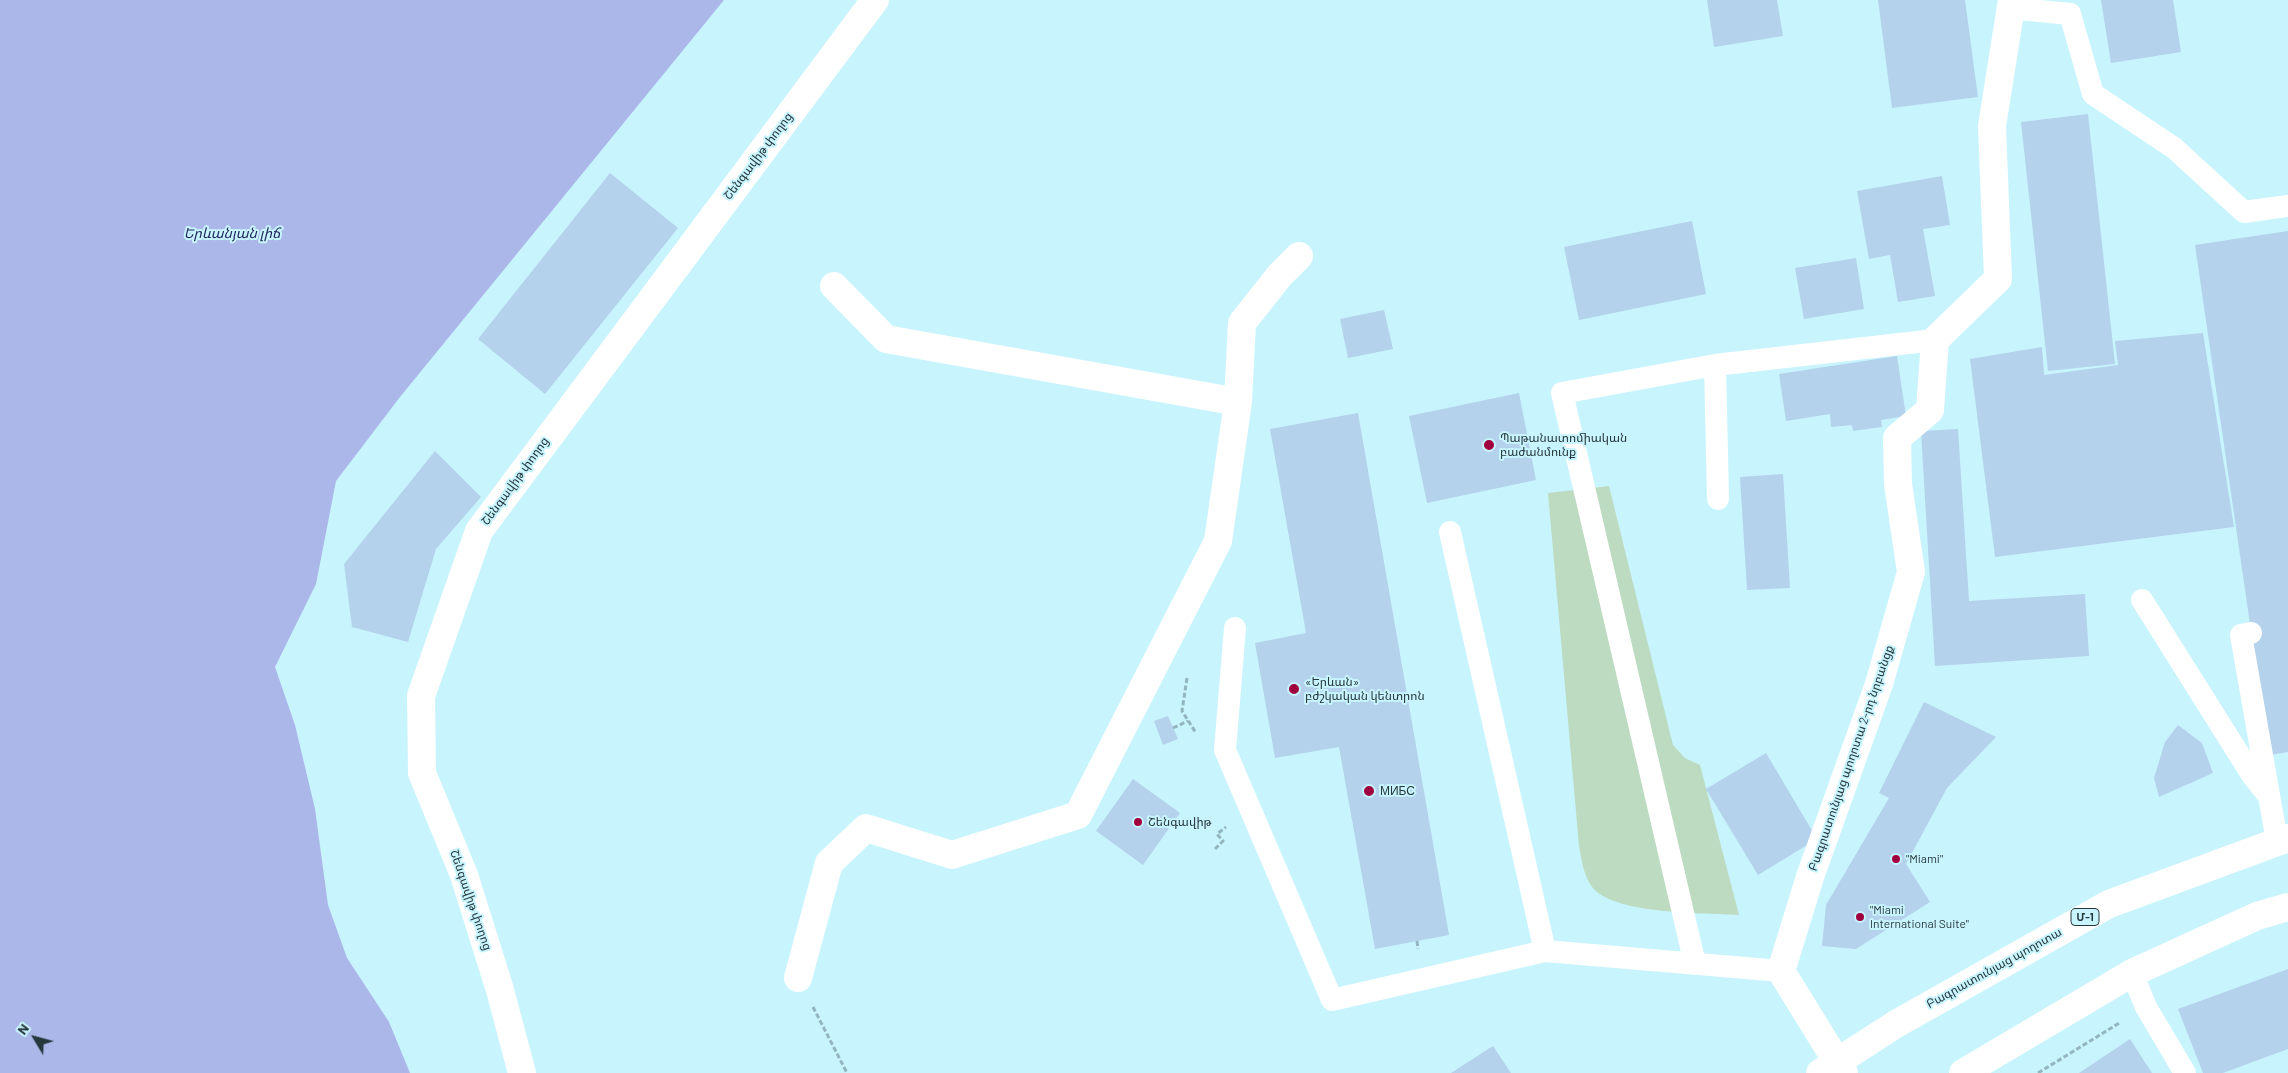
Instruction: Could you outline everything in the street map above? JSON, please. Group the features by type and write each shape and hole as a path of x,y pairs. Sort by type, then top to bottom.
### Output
{"street":[{"name":"Շենգավիթ փողոց","path":"522,1073 500,990 464,875 422,773 421,696 478,531 875,0"},
{"path":"1935,340 1998,279 1992,126 2010,4"},
{"path":"798,978 829,863 866,828 952,855 1078,815 1218,542 1238,402 1242,323 1280,275 1299,256"},
{"path":"834,286 886,339 1238,402"},
{"name":"Բագրատունյաց պողոտա 2-րդ նրբանցք","path":"1781,971 1810,877 1878,684 1911,572 1898,484 1897,438 1930,410 1935,340"},
{"name":"Բագրատունյաց պողոտա","path":"1834,1069 1896,1024 2109,904 2282,840"},
{"path":"1963,1073 2132,973 2257,916 2288,907"},
{"path":"1781,971 1834,1069"}],"lane":[{"path":"2010,4 2070,14 2093,94 2174,148 2244,212 2288,206"},
{"path":"1695,964 1562,393 1715,366 1935,340"},
{"path":"1715,366 1718,499"},
{"path":"1450,532 1545,951"},
{"path":"2142,600 2252,775 2267,794"},
{"path":"1235,628 1224,750 1332,1000 1545,951 1781,971"},
{"path":"2252,633 2241,635 2267,794 2282,840"},
{"path":"2132,973 2146,1007 2185,1073"}],"path":[{"path":"1188,672 1182,711 1203,744 1224,750"},
{"path":"1173,728 1188,721"},
{"path":"1215,849 1223,841 1219,838"},
{"path":"798,978 847,1073"}],"green space":[{"path":"1609,486 1673,745 1685,758 1700,765 1739,915 1685,913 1626,905 1597,892 1589,882 1584,870 1579,846 1548,493"}],"water":[{"name":"Երևանյան լիճ","path":"0,0 724,0 400,397 336,481 316,584 275,667 295,725 315,809 328,905 347,958 389,1022 410,1073 0,1073"}],"building":[{"path":"1707,0 1777,0 1783,36 1714,47"},
{"path":"1878,0 1965,0 1978,97 1892,108"},
{"path":"2101,0 2173,0 2181,52 2111,63"},
{"path":"2088,114 2115,364 2048,371 2021,122"},
{"path":"610,173 678,228 545,394 478,339"},
{"path":"1942,176 1950,225 1923,229 1935,296 1898,302 1890,255 1869,259 1857,191"},
{"path":"1692,221 1706,294 1579,320 1564,247"},
{"path":"2288,231 2288,752 2269,755 2195,245"},
{"path":"1856,258 1864,309 1804,319 1795,268"},
{"path":"1384,310 1393,349 1348,358 1340,319"},
{"path":"2203,333 2234,527 1995,557 1970,359 2042,347 2044,375 2118,365 2115,341"},
{"path":"1897,356 1906,416 1881,420 1882,427 1853,431 1852,425 1831,427 1830,414 1786,421 1779,374"},
{"path":"1519,393 1536,480 1427,503 1409,416"},
{"path":"1358,413 1449,935 1375,949 1339,747 1275,758 1255,643 1306,633 1270,429"},
{"path":"1958,429 1969,601 2085,594 2089,656 1935,666 1921,431"},
{"path":"435,451 481,497 436,549 408,642 352,627 344,564"},
{"path":"1783,474 1790,588 1747,590 1740,477"},
{"path":"1924,702 1996,737 1947,788 1906,864 1930,902 1856,949 1822,946 1826,905 1889,798 1879,793"},
{"path":"1168,716 1178,739 1163,745 1154,721"},
{"path":"2178,725 2202,743 2213,773 2159,797 2154,778 2165,742"},
{"path":"1766,753 1817,839 1758,875 1706,789"},
{"name":"Շենգավիթ","path":"1133,779 1180,813 1143,865 1096,831"},
{"path":"2288,969 2288,1049 2223,1073 2203,1073 2178,1009"},
{"path":"2130,1039 2152,1073 2079,1073"},
{"path":"1493,1046 1511,1073 1451,1073"}],"place":[{"name":"Պաթանատոմիական բաժանմունք","path":"1489,445"},
{"name":"«Երևան» բժշկական կենտրոն","path":"1294,689"},
{"name":"МИБС","path":"1369,791"},
{"name":"Շենգավիթ","path":"1138,822"},
{"name":"\"Miami\"","path":"1896,859"},
{"name":"\"Miami International Suite\"","path":"1860,917"}]}
